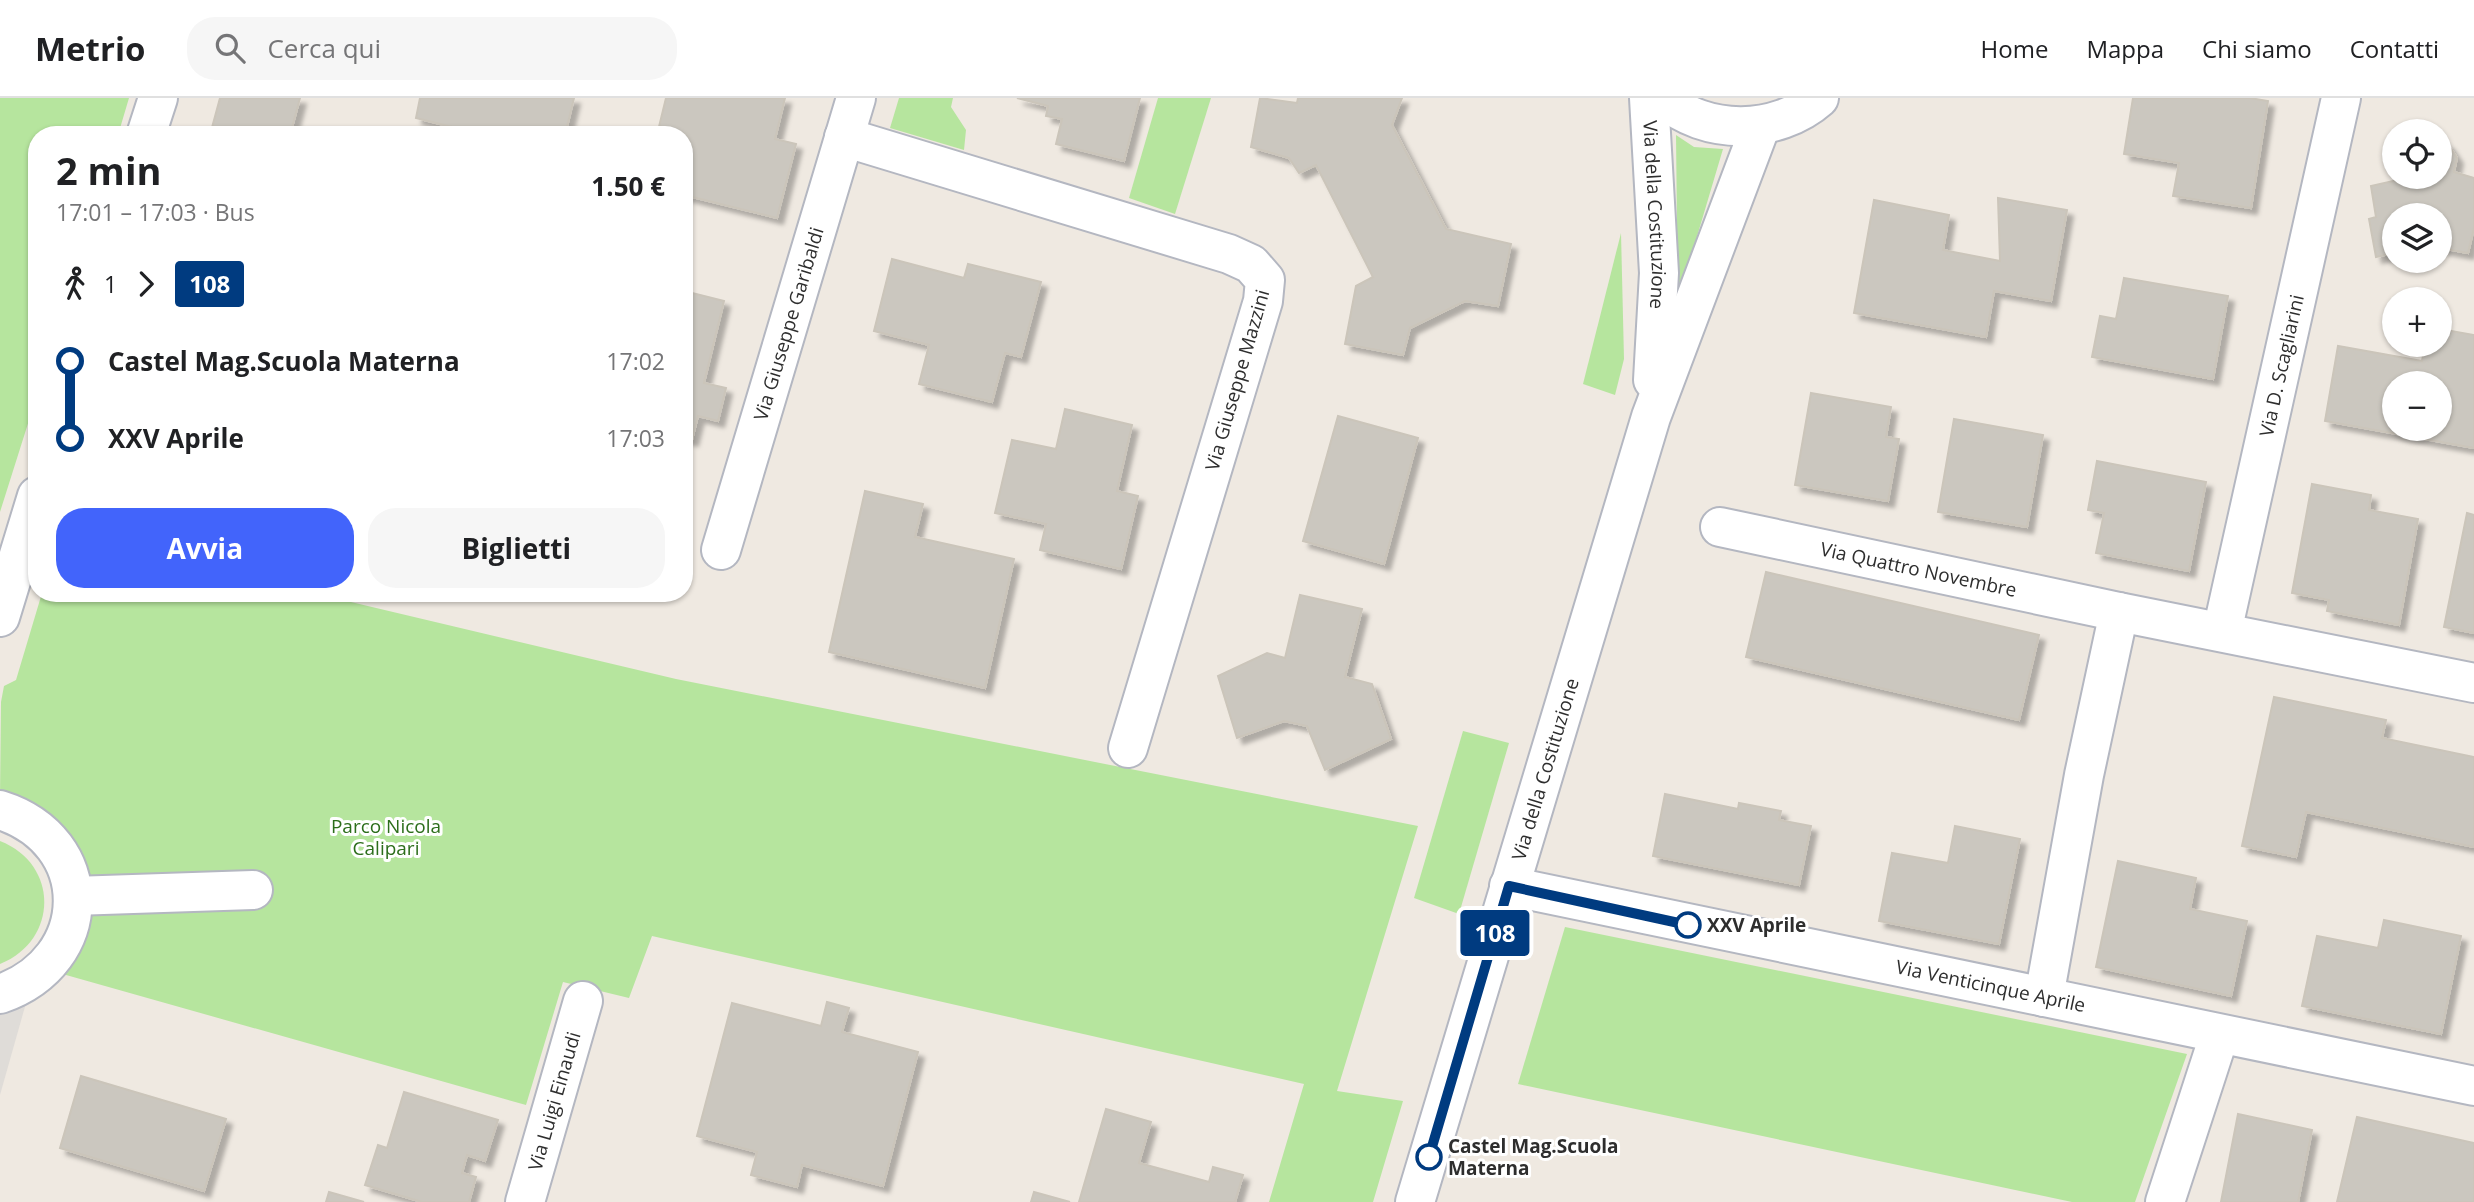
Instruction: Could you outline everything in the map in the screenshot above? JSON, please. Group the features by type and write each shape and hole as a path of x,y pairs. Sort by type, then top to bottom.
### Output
{"street":[{"path":"149,126 158,98"},
{"name":"Via Giuseppe Garibaldi","path":"721,550 856,98"},
{"name":"Via della Costituzione","path":"1649,98 1658,273 1651,417"},
{"path":"1663,98 1700,120 1730,126 1761,125 1790,116 1819,98"},
{"name":"Via D. Scagliarini","path":"2222,632 2341,98"},
{"name":"Via della Costituzione","path":"1415,1202 1651,417 1761,125"},
{"name":"Via Giuseppe Mazzini","path":"844,137 1228,254 1251,264 1265,280 1263,301 1128,748"},
{"path":"0,617 28,525"},
{"name":"Via Quattro Novembre","path":"1720,527 2119,612 2474,683"},
{"path":"2044,997 2084,775 2119,612"},
{"path":"0,810 29,822 51,842 66,867 73,896 71,922 62,947 54,958 25,984 0,994"},
{"name":"Via Venticinque Aprile","path":"1509,886 2219,1036 2474,1086"},
{"path":"73,896 253,890"},
{"name":"Via Luigi Einaudi","path":"525,1202 583,1000"},
{"path":"2165,1202 2219,1036"}],"green space":[{"path":"0,98 129,98 121,126 28,126 28,423 0,512"},
{"path":"899,98 953,98 951,107 966,130 964,150 890,128"},
{"path":"1158,98 1211,98 1175,214 1129,198"},
{"path":"1676,135 1694,147 1723,149 1668,334 1677,226"},
{"path":"1621,233 1624,359 1615,395 1583,384"},
{"name":"Parco Nicola Calipari","path":"39,602 351,602 676,679 1418,826 1337,1091 1403,1101 1373,1202 1269,1202 1304,1084 652,936 629,998 563,982 526,1105 59,973 87,923 0,797 1,702 4,686 16,680"},
{"path":"1463,731 1509,743 1459,914 1414,898"},
{"path":"0,841 19,852 33,867 41,884 44,902 41,921 33,938 19,953 0,964"},
{"path":"1565,927 2187,1054 2135,1202 2072,1202 1518,1084"}],"shaded area":[{"path":"28,996 0,1095 0,1010"}],"building":[{"path":"220,98 300,98 292,126 212,126"},
{"path":"420,98 574,98 567,126 448,126 416,118"},
{"path":"666,98 785,98 775,139 796,144 777,218 693,197 693,126 659,126"},
{"path":"1017,98 1140,98 1124,161 1056,144 1062,119 1046,116 1048,106"},
{"path":"1260,98 1297,103 1298,98 1402,98 1392,125 1446,229 1511,244 1498,306 1465,301 1410,328 1403,355 1345,344 1356,286 1373,277 1316,165 1299,173 1289,158 1251,147"},
{"path":"2133,98 2250,98 2268,101 2251,208 2173,196 2179,163 2124,154"},
{"path":"2452,150 2457,158 2454,172 2474,178 2474,228 2468,253 2452,250 2452,203 2382,203 2382,256 2376,257 2369,219 2376,217 2371,186 2382,184 2382,189 2452,189"},
{"path":"1998,198 2067,210 2051,301 1994,291 1986,337 1854,313 1874,200 1949,215 1943,250 2000,261"},
{"path":"892,259 964,278 968,264 1041,282 1021,357 1005,353 992,402 919,384 929,345 874,331"},
{"path":"2124,278 2228,296 2213,379 2092,357 2100,316 2116,319"},
{"path":"693,293 724,301 704,383 726,388 718,421 698,416 693,436"},
{"path":"2452,331 2474,335 2474,448 2435,441 2452,441 2452,371 2382,371 2382,431 2325,421 2338,346 2382,354 2382,357 2422,361 2423,357 2452,357"},
{"path":"1811,393 1891,407 1886,437 1899,439 1888,501 1795,485"},
{"path":"1065,409 1132,425 1117,491 1138,496 1121,569 1040,550 1046,524 995,513 1012,440 1056,449"},
{"path":"1338,416 1418,438 1384,564 1303,541"},
{"path":"1954,419 2043,435 2027,527 1938,512"},
{"path":"2097,461 2206,482 2189,571 2096,553 2104,513 2088,510"},
{"path":"2312,484 2371,495 2369,510 2418,519 2399,625 2327,611 2329,600 2292,593"},
{"path":"865,491 923,504 915,537 1014,559 985,688 829,652"},
{"path":"2467,513 2474,515 2474,633 2444,627"},
{"path":"1766,572 2039,635 2019,720 1746,657"},
{"path":"1300,595 1362,609 1345,677 1372,684 1391,739 1325,770 1307,726 1284,721 1237,738 1218,676 1267,653 1285,658"},
{"path":"2274,697 2386,720 2382,738 2474,757 2474,847 2306,812 2296,857 2242,846"},
{"path":"1665,794 1738,809 1739,803 1781,811 1779,820 1811,826 1799,885 1653,856"},
{"path":"1955,826 2020,839 1999,944 1879,921 1892,853 1948,863"},
{"path":"2118,861 2196,878 2190,909 2247,921 2231,996 2096,967"},
{"path":"2384,920 2461,936 2441,1034 2302,1006 2317,936 2378,948"},
{"path":"827,1002 849,1008 842,1032 918,1052 883,1186 802,1165 797,1187 751,1175 757,1152 697,1136 732,1003 821,1026"},
{"path":"81,1076 226,1119 204,1191 60,1148"},
{"path":"404,1092 498,1120 485,1161 467,1155 462,1173 476,1177 469,1202 422,1202 365,1185 378,1145 387,1148"},
{"path":"1106,1109 1151,1122 1139,1163 1209,1182 1213,1167 1243,1175 1235,1202 1079,1202"},
{"path":"2238,1114 2312,1130 2298,1202 2221,1202"},
{"path":"2357,1117 2474,1143 2474,1202 2337,1202"},
{"path":"329,1192 364,1202 326,1202"},
{"path":"1034,1192 1070,1202 1031,1202"}],"bus line":[{"name":"108","path":"1429,1157 1509,886 1688,925"}],"place":[{"name":"XXV Aprile","path":"1688,925"},
{"name":"Castel Mag.Scuola Materna","path":"1429,1157"}]}
